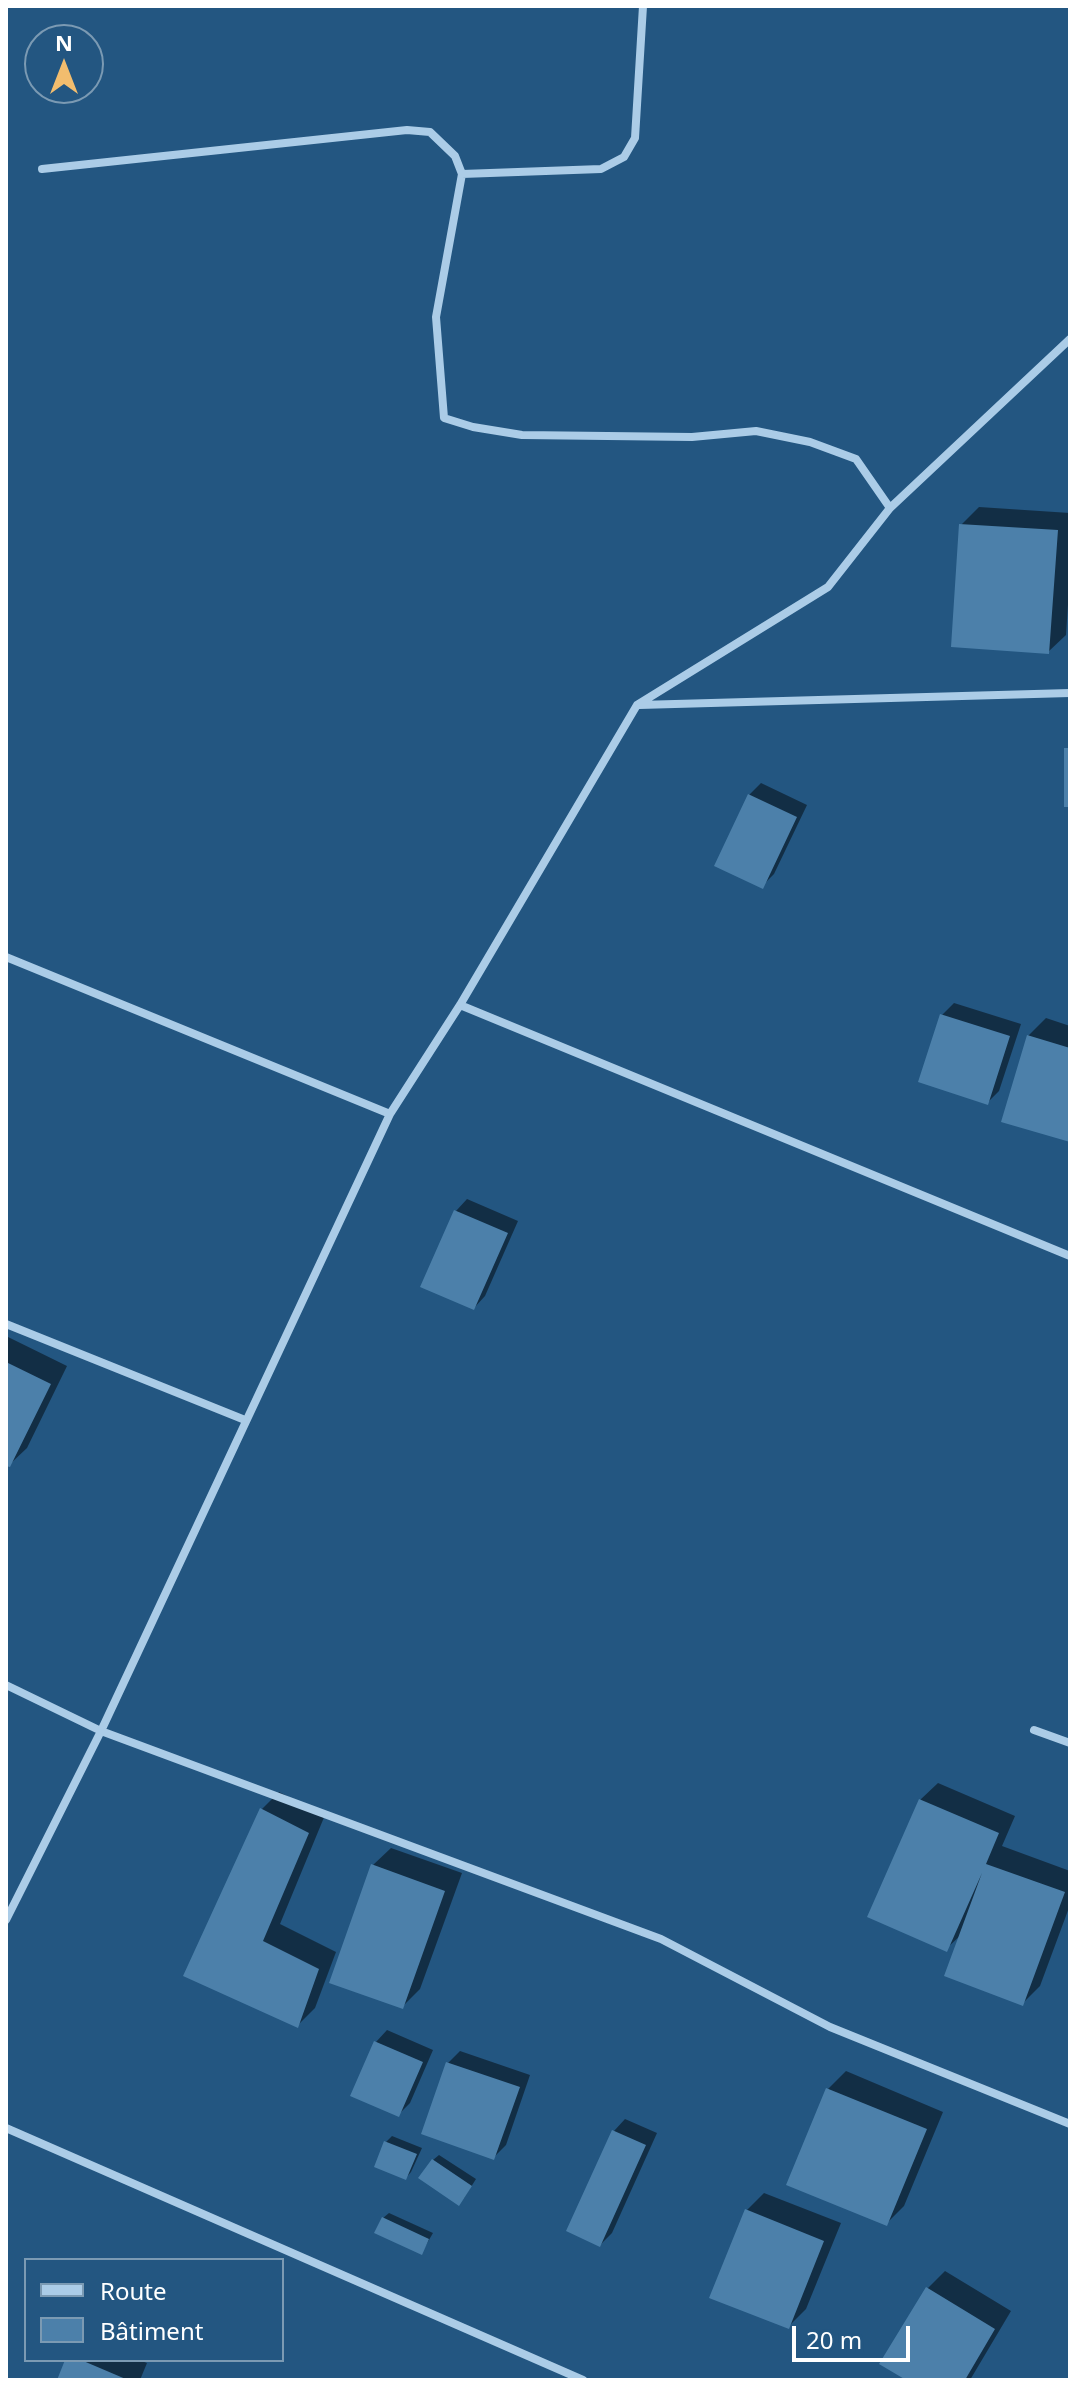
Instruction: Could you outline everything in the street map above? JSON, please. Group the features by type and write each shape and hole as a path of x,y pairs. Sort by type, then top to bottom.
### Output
{"street":[{"path":"462,174 601,169 624,157 635,138 643,6"},
{"path":"42,169 407,130 430,132 455,156 462,174 436,317 444,418 473,427 522,435 692,437 756,431 783,436 856,459 890,508"},
{"path":"6,1920 101,1731 390,1114 460,1005 637,705 828,587 890,508 1070,339"},
{"path":"637,705 1070,693"},
{"path":"6,957 390,1114"},
{"path":"460,1005 1070,1256"},
{"path":"6,1324 245,1420"},
{"path":"6,1685 101,1731 661,1939 830,2027 1070,2124"},
{"path":"1034,1730 1070,1743"},
{"path":"6,2128 583,2380"}],"building":[{"path":"959,524 1058,530 1049,654 951,647"},
{"path":"1064,748 1070,748 1070,807 1064,807"},
{"path":"748,794 797,817 763,889 714,866"},
{"path":"940,1014 1010,1036 988,1105 918,1082"},
{"path":"1027,1035 1070,1048 1070,1142 1001,1122"},
{"path":"454,1210 508,1233 474,1310 420,1287"},
{"path":"6,1362 51,1384 10,1467 6,1466"},
{"path":"919,1799 999,1833 986,1864 1065,1892 1023,2006 944,1976 982,1873 947,1952 867,1917"},
{"path":"260,1808 309,1833 263,1941 319,1969 298,2028 183,1976"},
{"path":"371,1864 445,1891 403,2009 329,1983"},
{"path":"374,2041 423,2062 399,2117 350,2096"},
{"path":"446,2062 520,2087 494,2160 421,2134"},
{"path":"826,2088 927,2129 887,2226 786,2185"},
{"path":"612,2130 646,2145 600,2247 566,2231"},
{"path":"384,2141 417,2154 406,2180 374,2167"},
{"path":"432,2159 472,2186 459,2206 418,2178"},
{"path":"745,2209 824,2241 789,2329 709,2298"},
{"path":"382,2217 429,2239 422,2255 374,2233"},
{"path":"926,2287 995,2329 965,2380 906,2380 879,2364"},
{"path":"64,2362 86,2362 128,2380 57,2380"}]}
